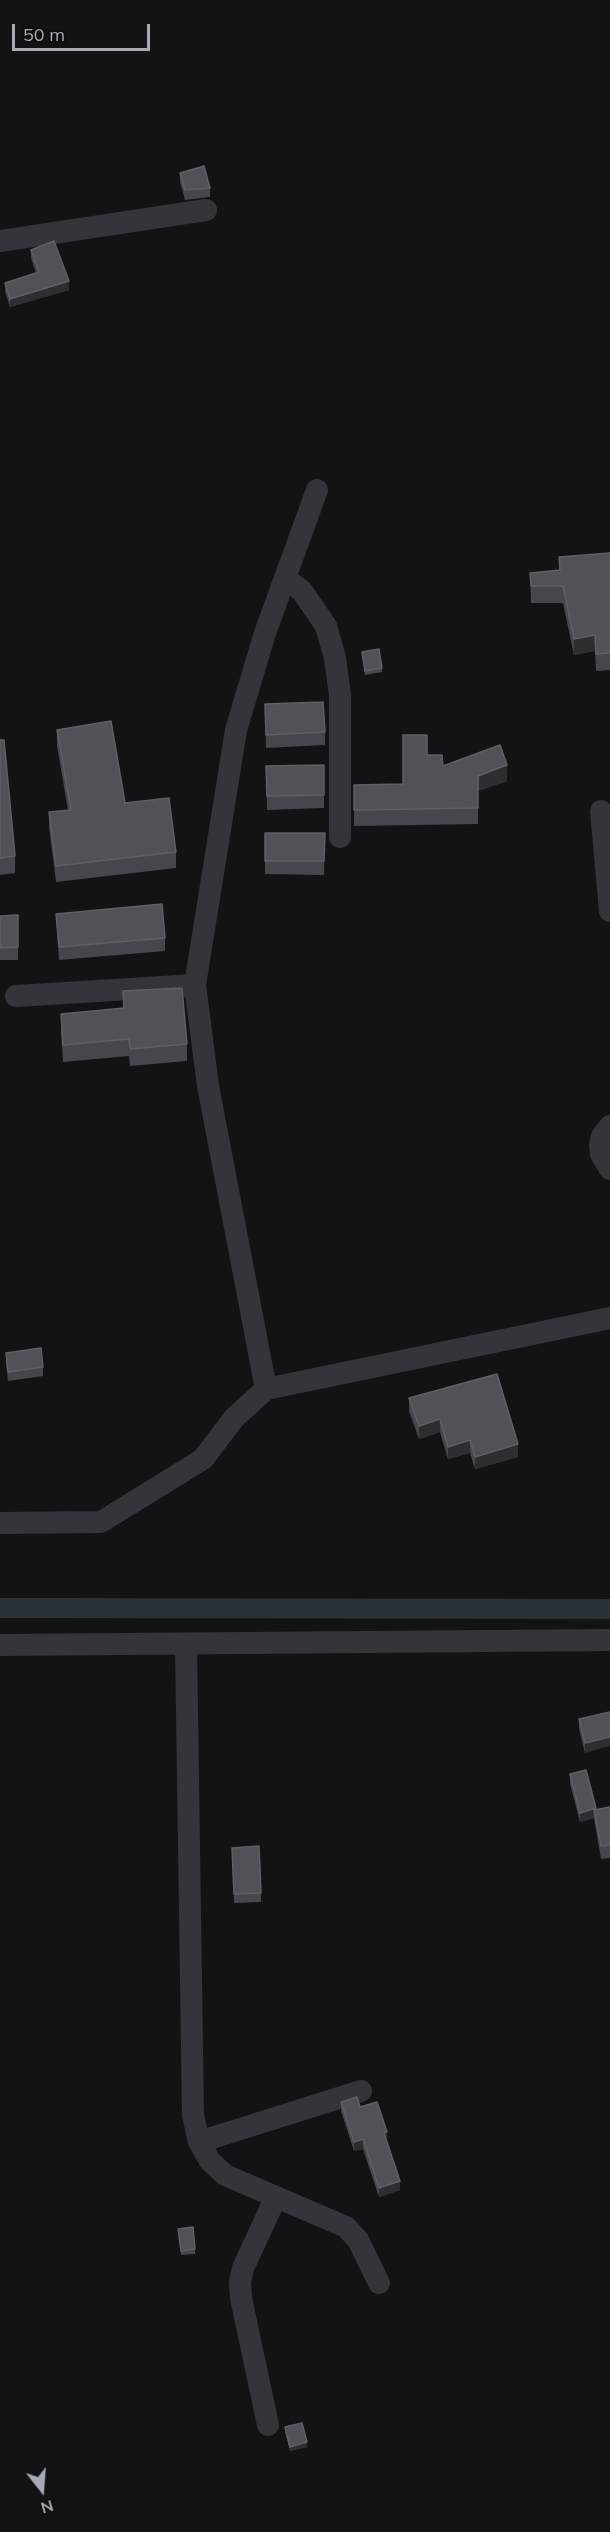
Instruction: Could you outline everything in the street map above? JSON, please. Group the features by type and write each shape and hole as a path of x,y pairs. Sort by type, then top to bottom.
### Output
{"street":[{"path":"0,242 206,210"},
{"path":"266,1389 208,1086 195,985 236,730 265,633 317,490"},
{"path":"285,578 302,591 326,626 335,658 340,695 340,837"},
{"path":"601,811 610,911"},
{"path":"16,996 195,985"},
{"path":"610,1126 602,1136 600,1145 601,1154 610,1169"},
{"path":"0,1523 101,1522 203,1459 234,1418 266,1389 610,1318"},
{"path":"0,1645 610,1641"},
{"path":"186,1644 193,2115 199,2142 210,2161 225,2175 346,2227 358,2240 379,2283"},
{"path":"199,2142 361,2091"},
{"path":"268,2425 241,2298 240,2282 243,2268 276,2197"}],"building":[{"path":"204,166 210,188 185,190 180,173"},
{"path":"54,241 69,281 10,299 5,283 39,272 31,250"},
{"path":"610,553 610,653 596,654 595,635 574,639 563,586 531,586 530,573 560,570 559,557"},
{"path":"379,649 382,668 365,671 362,652"},
{"path":"323,702 325,732 266,735 265,704"},
{"path":"111,721 125,803 169,798 176,852 56,866 49,812 71,810 57,730"},
{"path":"403,735 427,735 427,755 442,755 443,766 500,745 507,765 478,776 478,808 354,810 354,785 403,784"},
{"path":"0,740 4,740 15,856 0,858"},
{"path":"324,765 324,795 267,796 266,766"},
{"path":"265,833 325,833 324,861 265,861"},
{"path":"162,904 165,938 59,947 56,914"},
{"path":"18,915 18,947 0,948 0,916"},
{"path":"182,988 187,1044 130,1049 129,1039 63,1045 61,1014 124,1008 123,991"},
{"path":"41,1348 43,1367 8,1372 6,1353"},
{"path":"497,1374 518,1444 475,1457 470,1440 448,1447 440,1419 419,1426 409,1398"},
{"path":"610,1712 610,1737 585,1743 579,1719"},
{"path":"586,1770 596,1808 580,1813 570,1774"},
{"path":"610,1807 610,1845 601,1846 594,1810"},
{"path":"259,1846 261,1893 234,1894 232,1848"},
{"path":"357,2097 360,2107 377,2102 387,2132 384,2133 400,2181 379,2188 363,2139 354,2142 341,2102"},
{"path":"193,2227 195,2249 181,2251 178,2229"},
{"path":"302,2423 307,2442 290,2447 285,2427"}],"waterway":[{"path":"0,1608 610,1609"}]}
